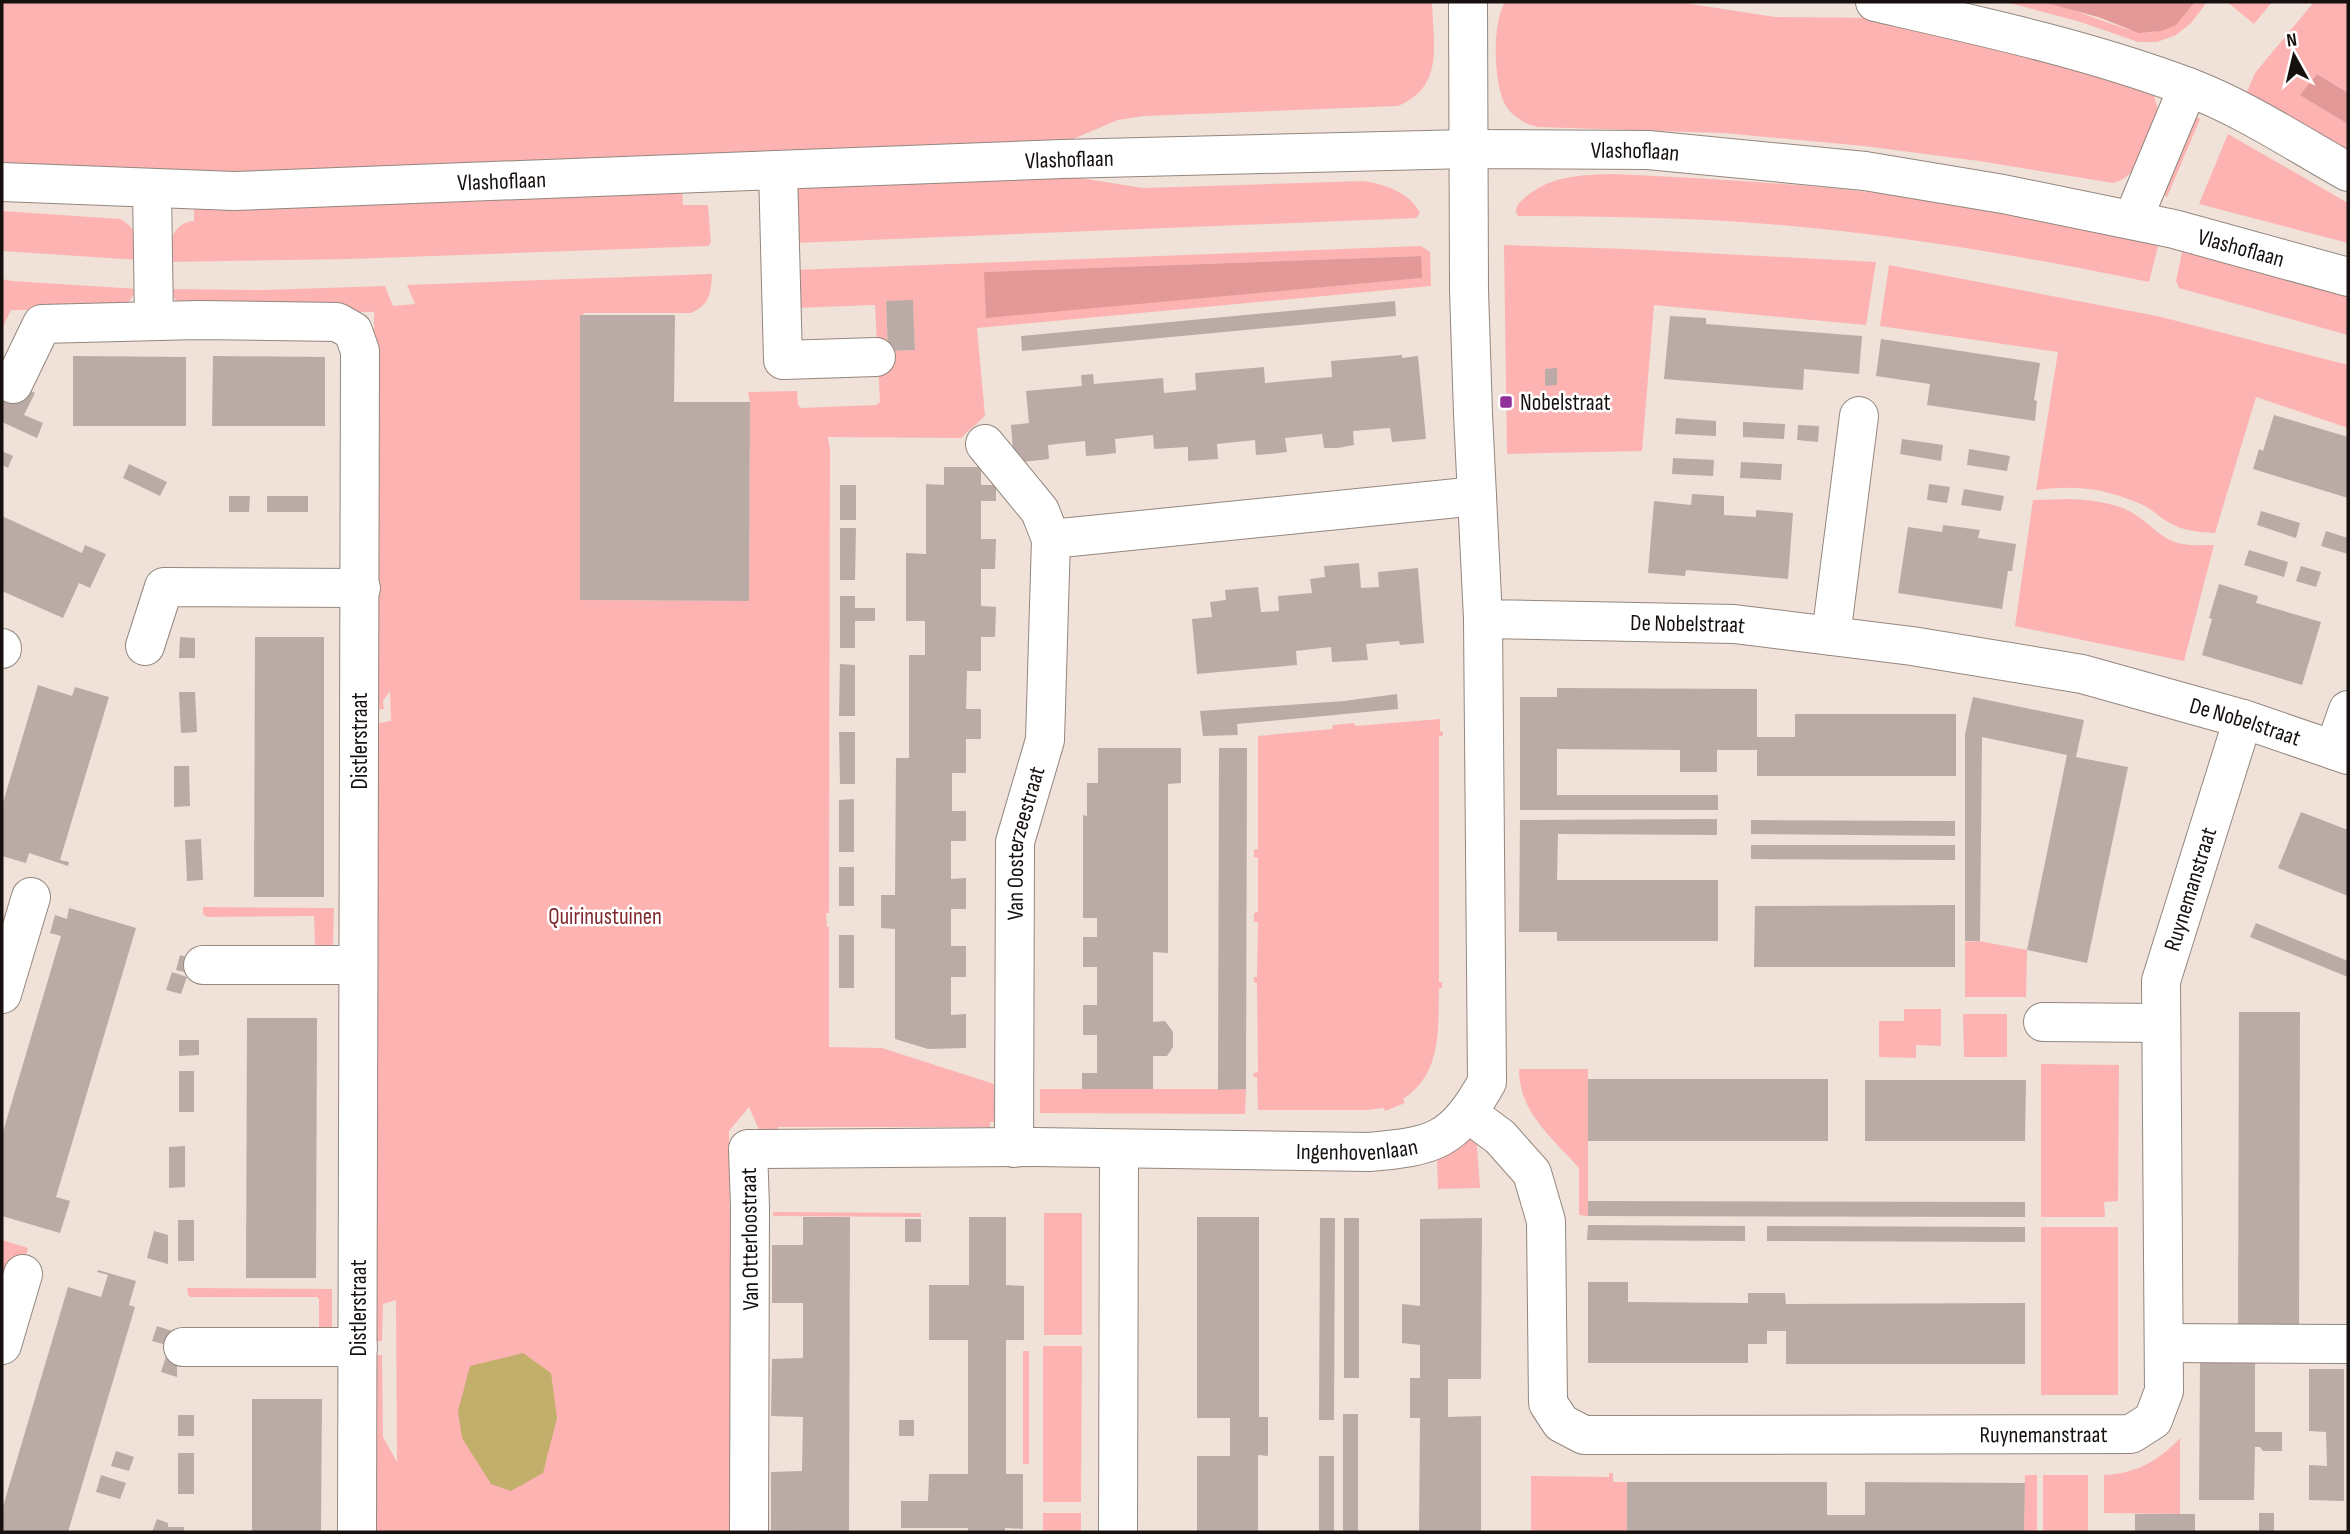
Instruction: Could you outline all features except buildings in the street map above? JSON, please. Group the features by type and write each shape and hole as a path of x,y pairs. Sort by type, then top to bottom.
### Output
{"street":[{"path":"1468,2 1469,290 1483,619"},
{"path":"1875,2 2063,46 2188,87 2224,103 2348,172"},
{"path":"2133,219 2188,87"},
{"name":"Vlashoflaan","path":"2,182 233,191 1062,159 1468,149 1648,150 1865,171 2133,219 2348,277"},
{"path":"778,170 783,360 876,357"},
{"path":"152,188 154,321"},
{"name":"Distlerstraat","path":"13,384 42,324 154,321 337,322 353,331 360,351 357,1532"},
{"path":"1831,636 1859,416"},
{"name":"Van Oosterzeestraat","path":"985,444 1040,511 1051,539 1045,740 1015,842 1014,1148"},
{"path":"1051,539 1477,496"},
{"path":"145,646 164,587 361,589"},
{"name":"De Nobelstraat","path":"1483,619 1734,624 1912,646 2082,674 2243,719 2341,753"},
{"name":"Ingenhovenlaan","path":"1119,1149 1394,1150 1423,1146 1438,1140 1469,1114 1487,1082 1483,619"},
{"path":"2341,753 2348,710"},
{"name":"Ruynemanstraat","path":"1469,1114 1500,1137 1532,1173 1546,1221 1548,1403 1561,1423 1584,1435 2131,1434 2153,1420 2164,1391 2161,981 2243,719"},
{"path":"2,994 31,897"},
{"path":"203,965 359,965"},
{"path":"2043,1022 2161,1023"},
{"name":"Van Otterloostraat","path":"749,1532 748,1149 1119,1149"},
{"path":"1118,1532 1119,1149"},
{"path":"2,1345 23,1275"},
{"path":"2164,1343 2348,1344"},
{"path":"183,1347 358,1348"}],"green space":[{"path":"2,2 1432,2 1434,48 1430,75 1423,87 1413,98 1398,106 1144,116 1118,120 1068,141 1045,145 291,174 150,174 2,165"},
{"path":"1505,2 1678,2 1775,17 1884,18 2094,73 2154,96 2158,110 2138,164 2131,173 2113,183 1864,146 1724,133 1538,127 1516,117 1506,106 1502,96 1497,69 1496,38"},
{"path":"2006,2 2044,2 2130,30 2152,32 2171,25 2195,2 2207,2 2191,23 2176,35 2157,42 2138,42 2081,22"},
{"path":"2227,2 2272,2 2254,24"},
{"path":"2314,2 2348,2 2348,93 2317,74 2301,95 2348,124 2348,152 2246,94 2255,73"},
{"path":"2196,117 2200,119 2167,197 2165,192"},
{"path":"2228,134 2348,203 2348,243 2199,204"},
{"path":"1029,170 1143,188 1364,181 1380,184 1404,195 1420,213 1416,218 795,243 794,186"},
{"path":"1614,174 1879,193 1947,202 2159,242 2149,282 1985,251 1875,235 1764,224 1685,219 1518,216 1516,212 1518,204 1548,183 1569,177"},
{"path":"682,187 683,205 708,205 711,243 708,246 350,259 168,262 169,248 176,230 194,221 194,203"},
{"path":"2,211 120,219 133,231 139,260 2,251"},
{"path":"1504,245 1876,262 1866,325 1654,305 1642,451 1507,454"},
{"name":"Quirinustuinen","path":"1421,246 1430,252 1431,286 977,328 985,416 961,438 828,437 829,913 826,913 829,927 829,1047 882,1048 994,1084 994,1122 990,1122 990,1127 778,1127 777,1132 760,1132 749,1107 729,1131 733,1532 370,1532 371,1355 382,1355 383,1437 397,1462 396,1300 383,1304 382,1341 371,1341 373,724 391,721 390,691 383,701 384,709 373,710 374,312 198,310 178,303 168,289 264,290 385,286 393,306 415,304 407,285 712,274 706,302 691,313 584,313 581,317 580,600 749,601 748,392 797,391 798,405 801,408 876,405 880,402 875,305 795,308 793,270","holes":["1420,256 1421,278 986,317 985,272","913,301 915,350 888,351 886,302"]},
{"path":"2183,248 2348,291 2348,335 2179,288 2176,281"},
{"path":"1889,265 2157,316 2348,365 2348,428 2256,397 2215,533 2179,527 2141,504 2114,494 2077,488 2036,490 2058,352 1880,326"},
{"path":"2,279 138,289 128,303 107,310 11,310 2,329"},
{"path":"2071,499 2125,509 2166,538 2178,543 2214,545 2184,661 2015,626 2033,500"},
{"path":"1440,719 1443,736 1439,736 1439,982 1442,982 1442,988 1439,989 1435,1050 1425,1077 1416,1089 1403,1099 1405,1103 1385,1111 1384,1108 1258,1110 1257,1077 1253,1077 1254,1073 1258,1072 1257,983 1254,982 1254,977 1257,977 1258,922 1254,922 1254,913 1258,912 1258,858 1254,857 1254,850 1258,849 1258,736 1332,729 1333,725 1354,723 1355,726"},
{"path":"203,907 334,908 333,946 315,946 314,916 207,917 203,914"},
{"path":"1979,941 2027,950 2026,997 1965,997 1965,942"},
{"path":"1904,1009 1941,1009 1941,1046 1916,1045 1916,1058 1879,1057 1879,1021 1904,1021"},
{"path":"1963,1014 2007,1014 2007,1057 1964,1057"},
{"path":"2041,1064 2119,1065 2118,1201 2104,1202 2105,1217 2041,1217"},
{"path":"1519,1069 1588,1069 1588,1216 1579,1215 1579,1168 1548,1135 1531,1111 1520,1085"},
{"path":"1040,1089 1246,1089 1245,1114 1040,1113"},
{"path":"1476,1133 1480,1188 1438,1189 1437,1154"},
{"path":"773,1212 921,1213 921,1217 773,1216"},
{"path":"1044,1213 1082,1213 1082,1335 1044,1335"},
{"path":"2041,1227 2118,1227 2118,1395 2041,1395"},
{"path":"2,1240 28,1248 21,1275 2,1269"},
{"path":"187,1288 332,1289 332,1327 319,1327 317,1297 191,1297"},
{"path":"1043,1346 1082,1346 1081,1502 1043,1502"},
{"path":"1023,1351 1029,1351 1029,1464 1023,1464"},
{"path":"2180,1438 2180,1514 2104,1513 2104,1475 2126,1472 2146,1465"},
{"path":"1609,1473 1613,1473 1613,1482 1627,1482 1627,1532 1531,1532 1531,1476 1609,1477"},
{"path":"2025,1475 2037,1475 2037,1532 2024,1532"},
{"path":"2043,1475 2088,1475 2088,1532 2043,1532"},
{"path":"1043,1513 1081,1513 1081,1532 1043,1532"}],"shaded area":[{"path":"2043,2 2195,2 2176,25 2161,31 2139,33 2098,17"},
{"path":"2317,74 2348,93 2348,124 2300,95"},
{"path":"1421,256 1422,278 986,318 984,272"},
{"path":"523,1353 551,1373 557,1418 543,1473 511,1491 491,1484 462,1438 458,1411 470,1366"}],"place":[{"name":"Nobelstraat","path":"1506,402"}]}
